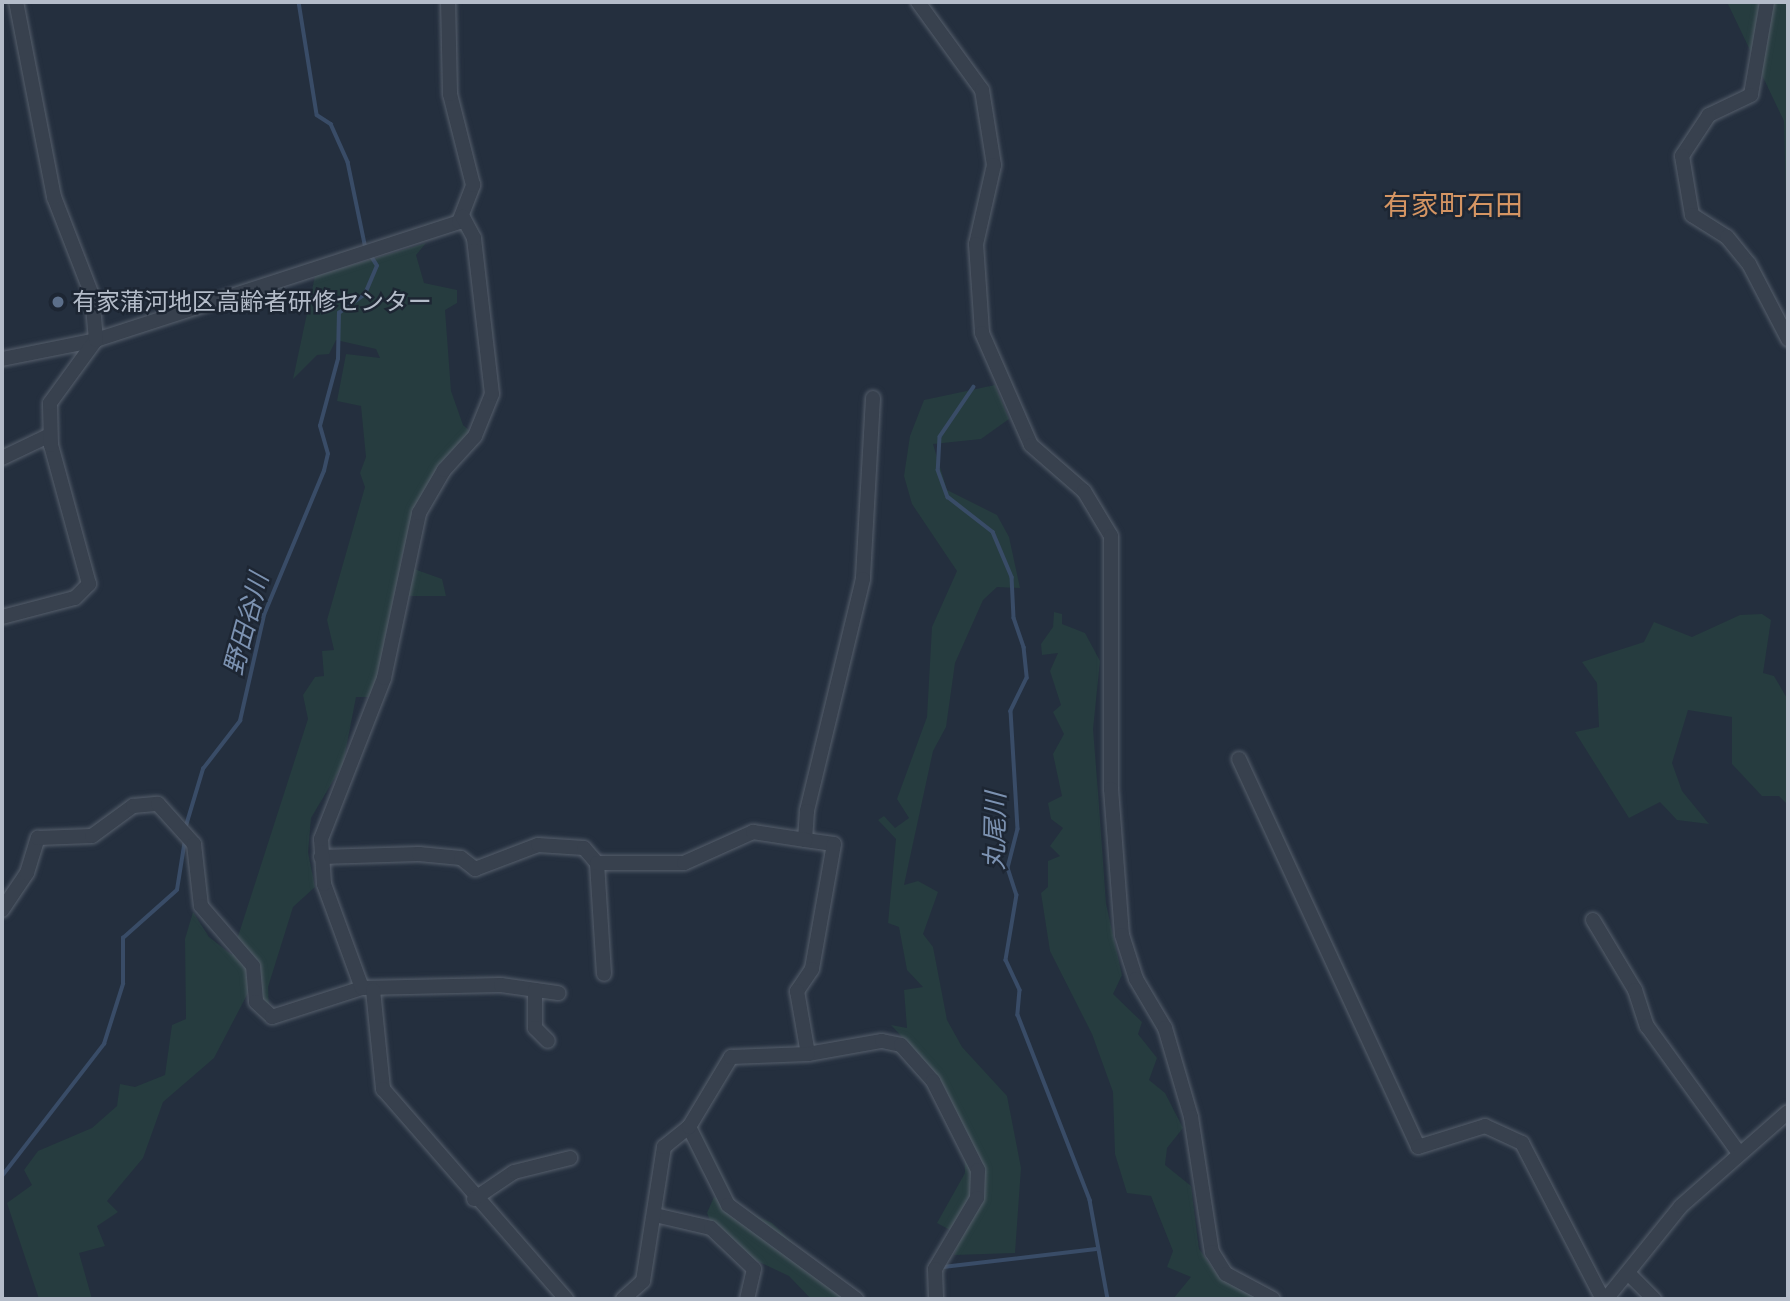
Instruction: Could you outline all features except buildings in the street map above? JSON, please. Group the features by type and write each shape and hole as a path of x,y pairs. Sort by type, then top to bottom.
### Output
{"street":[{"path":"2,617 75,598 89,584 50,435 54,392 96,340 92,295 54,197 16,2"},
{"path":"2,359 96,340 445,229 463,217 472,185 450,93 449,2"},
{"path":"918,2 982,90 994,165 976,244 982,333 1031,445 1084,491 1111,536 1111,789 1122,934 1136,979 1165,1028 1191,1117 1212,1252 1226,1273 1273,1299"},
{"path":"1767,2 1751,95 1709,115 1682,156 1692,215 1727,237 1749,264 1788,339"},
{"path":"463,217 474,238 492,394 475,436 444,470 419,513 384,678 325,823 321,857 324,884 368,989 383,1089 474,1199 566,1299"},
{"path":"805,839 863,579 873,398"},
{"path":"2,458 50,435"},
{"path":"1240,759 1418,1147 1485,1126 1522,1143 1604,1299 1631,1276 1681,1206 1788,1112"},
{"path":"2,910 44,835 100,834 141,803 165,808 190,836 198,858 201,906 253,966 256,1002 266,1014 284,1017 368,989 536,990 558,993"},
{"path":"597,863 684,863 752,832 834,844 812,970 797,991 808,1054"},
{"path":"321,857 419,854 461,858 475,869 538,845 563,843 584,848 597,863 604,974"},
{"path":"1593,920 1635,990 1647,1027 1740,1153"},
{"path":"536,990 535,1028 548,1041"},
{"path":"623,1299 643,1281 664,1147 689,1126 731,1057 808,1054 894,1041 933,1081 953,1116 980,1182 978,1198 935,1269 936,1299"},
{"path":"689,1126 728,1205 856,1299"},
{"path":"474,1199 514,1172 570,1158"},
{"path":"655,1214 711,1228 754,1269 747,1299"},
{"path":"1631,1276 1654,1299"}],"green space":[{"path":"1727,2 1788,2 1788,277 1784,121"},
{"path":"426,243 416,255 424,283 457,290 457,303 445,310 451,391 463,425 472,433 414,513 400,564 442,579 446,596 394,596 373,697 356,697 343,764 311,818 308,852 315,887 293,907 268,987 269,1011 249,991 214,1058 163,1102 143,1158 107,1201 118,1212 97,1226 105,1246 79,1253 92,1299 39,1299 7,1203 32,1185 24,1170 38,1151 92,1128 117,1106 120,1084 135,1087 165,1075 172,1025 186,1019 185,939 193,912 209,937 232,955 308,719 303,695 315,677 324,676 322,651 334,650 327,620 365,487 360,473 366,457 361,406 337,401 346,354 380,358 376,349 336,340 329,354 317,355 293,379 315,276"},
{"path":"995,385 1009,419 981,439 933,444 947,490 997,515 1009,537 1020,588 997,587 983,600 955,663 946,727 933,751 904,885 918,881 938,892 923,934 933,947 947,1020 962,1047 1007,1096 1021,1168 1015,1253 954,1255 961,1236 937,1223 965,1173 964,1134 939,1077 891,1025 907,1028 904,990 923,987 907,970 899,927 888,923 896,839 878,820 884,816 895,828 909,818 897,799 927,717 932,627 957,571 912,504 904,476 910,436 924,400"},
{"path":"1054,612 1062,614 1062,624 1085,633 1100,661 1093,729 1106,904 1122,975 1113,994 1142,1022 1138,1034 1157,1058 1149,1080 1165,1093 1183,1128 1167,1148 1165,1165 1191,1186 1199,1249 1220,1278 1266,1299 1173,1299 1191,1277 1167,1267 1173,1251 1151,1196 1127,1193 1115,1154 1113,1092 1092,1034 1050,951 1041,893 1048,887 1048,861 1060,856 1050,846 1063,828 1051,819 1048,803 1062,796 1053,754 1064,734 1053,712 1061,705 1050,671 1058,653 1042,655 1041,644 1053,627"},
{"path":"1762,614 1771,620 1763,673 1774,676 1788,700 1788,805 1779,796 1762,796 1732,764 1732,717 1688,710 1672,763 1682,791 1709,824 1677,820 1660,802 1629,818 1575,732 1599,727 1597,683 1582,662 1644,642 1654,622 1692,637 1740,615"},
{"path":"714,1197 772,1223 850,1299 811,1299 789,1276 719,1243 707,1213"}],"waterway":[{"name":"野田谷川","path":"299,2 317,115 331,124 348,162 366,249"},
{"name":"野田谷川","path":"185,829 203,769 240,721 264,615 324,471 328,454 320,426 338,359 339,313 365,294 377,266 370,255"},
{"name":"丸尾川","path":"974,387 940,437 938,470 948,497 993,532 1012,577 1014,618 1024,647 1027,678 1011,711 1018,829 1008,868 1017,895 1006,960 1020,990 1018,1015 1090,1200 1108,1299"},
{"name":"野田谷川","path":"2,1176 104,1044 123,984 123,938 177,890 185,840"},
{"path":"943,1267 1096,1249"}],"place":[{"name":"有家蒲河地区高齢者研修センター","path":"58,302"}],"district":[{"name":"有家町石田","path":"1453,205"}]}
